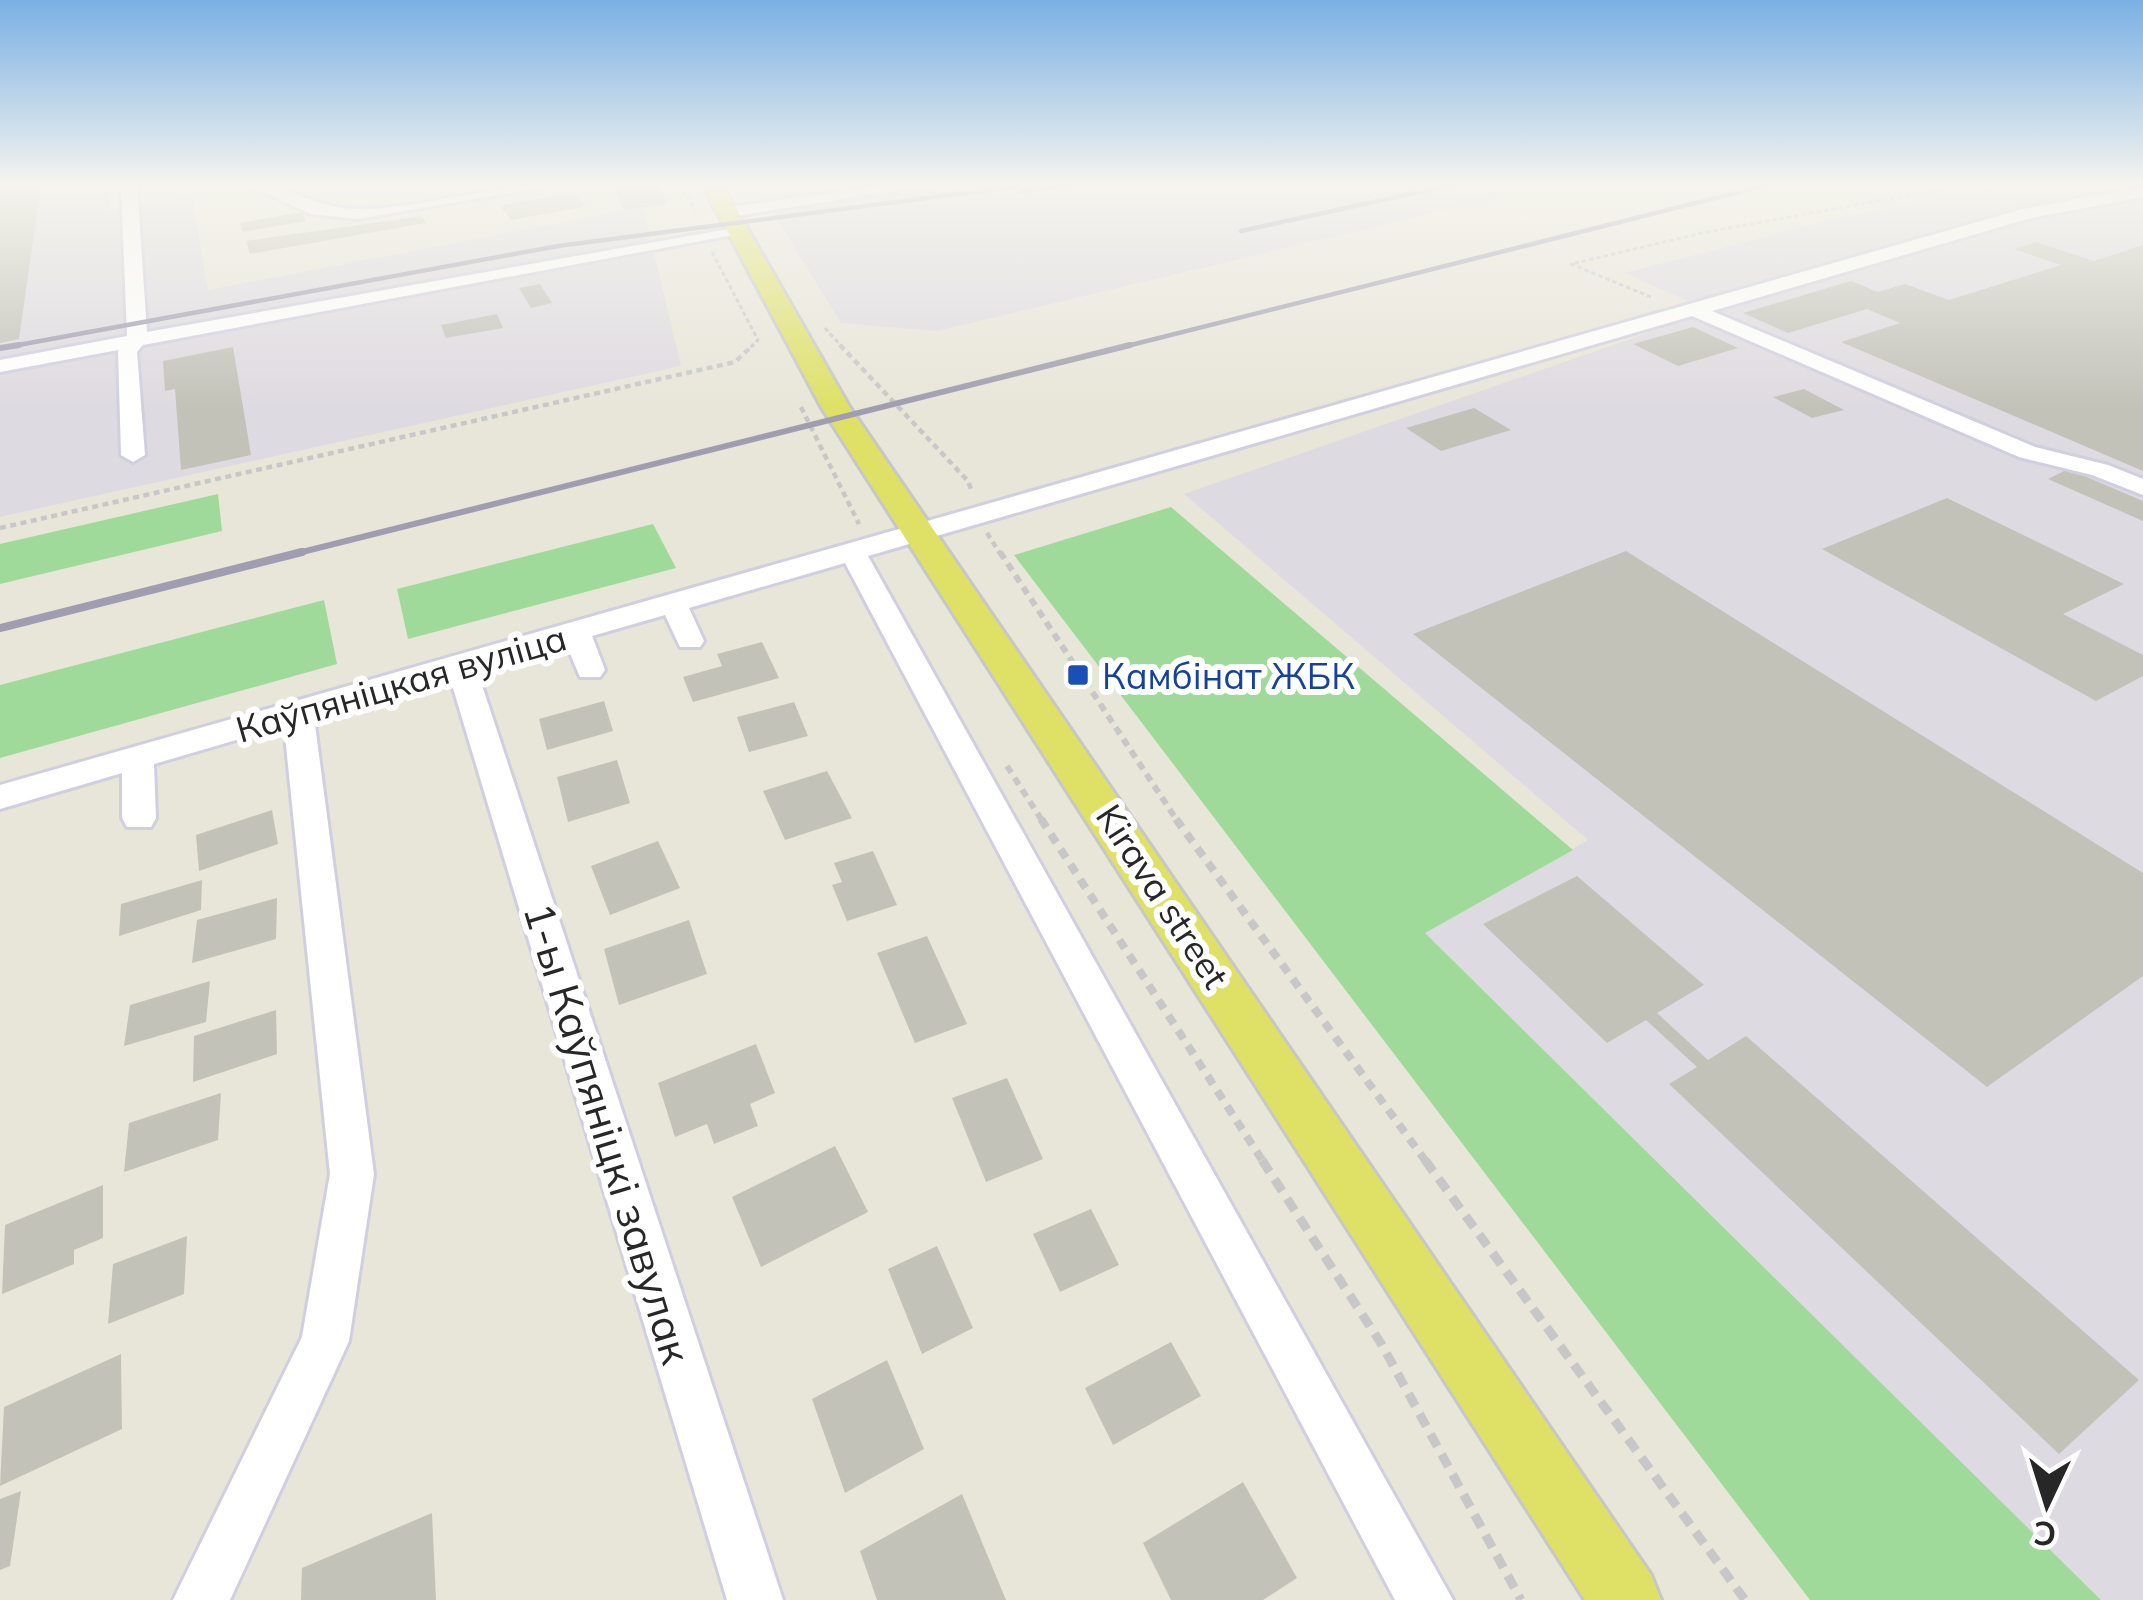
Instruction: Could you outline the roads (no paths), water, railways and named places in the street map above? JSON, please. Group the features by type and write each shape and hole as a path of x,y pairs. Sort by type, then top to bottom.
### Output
{"main road":[{"name":"Kirava street","path":"744,259 836,408 922,531 1626,1600"}],"street":[{"path":"131,259 137,339"},
{"path":"0,366 531,259"},
{"name":"Каўпяніцкая вуліца","path":"0,797 1873,259"},
{"path":"1690,311 2027,452 2100,470 2143,488"},
{"path":"133,455 127,352 137,339"},
{"path":"862,550 1425,1600"},
{"path":"674,605 689,641"},
{"path":"576,633 590,670"},
{"name":"1-ы Каўпяніцкі завулак","path":"461,666 754,1600"},
{"path":"201,1600 325,1341 352,1174 298,712"},
{"path":"138,758 139,818"}],"railway":[{"path":"14,346 489,259"},
{"path":"1119,348 1474,259"},
{"path":"14,346 19,345"},
{"path":"302,552 1130,345"},
{"path":"0,348 14,346"},
{"path":"2,348 14,346"},
{"path":"0,628 302,552"},
{"path":"290,555 302,552"}],"place":[{"name":"Камбінат ЖБК","path":"1078,675"}]}
